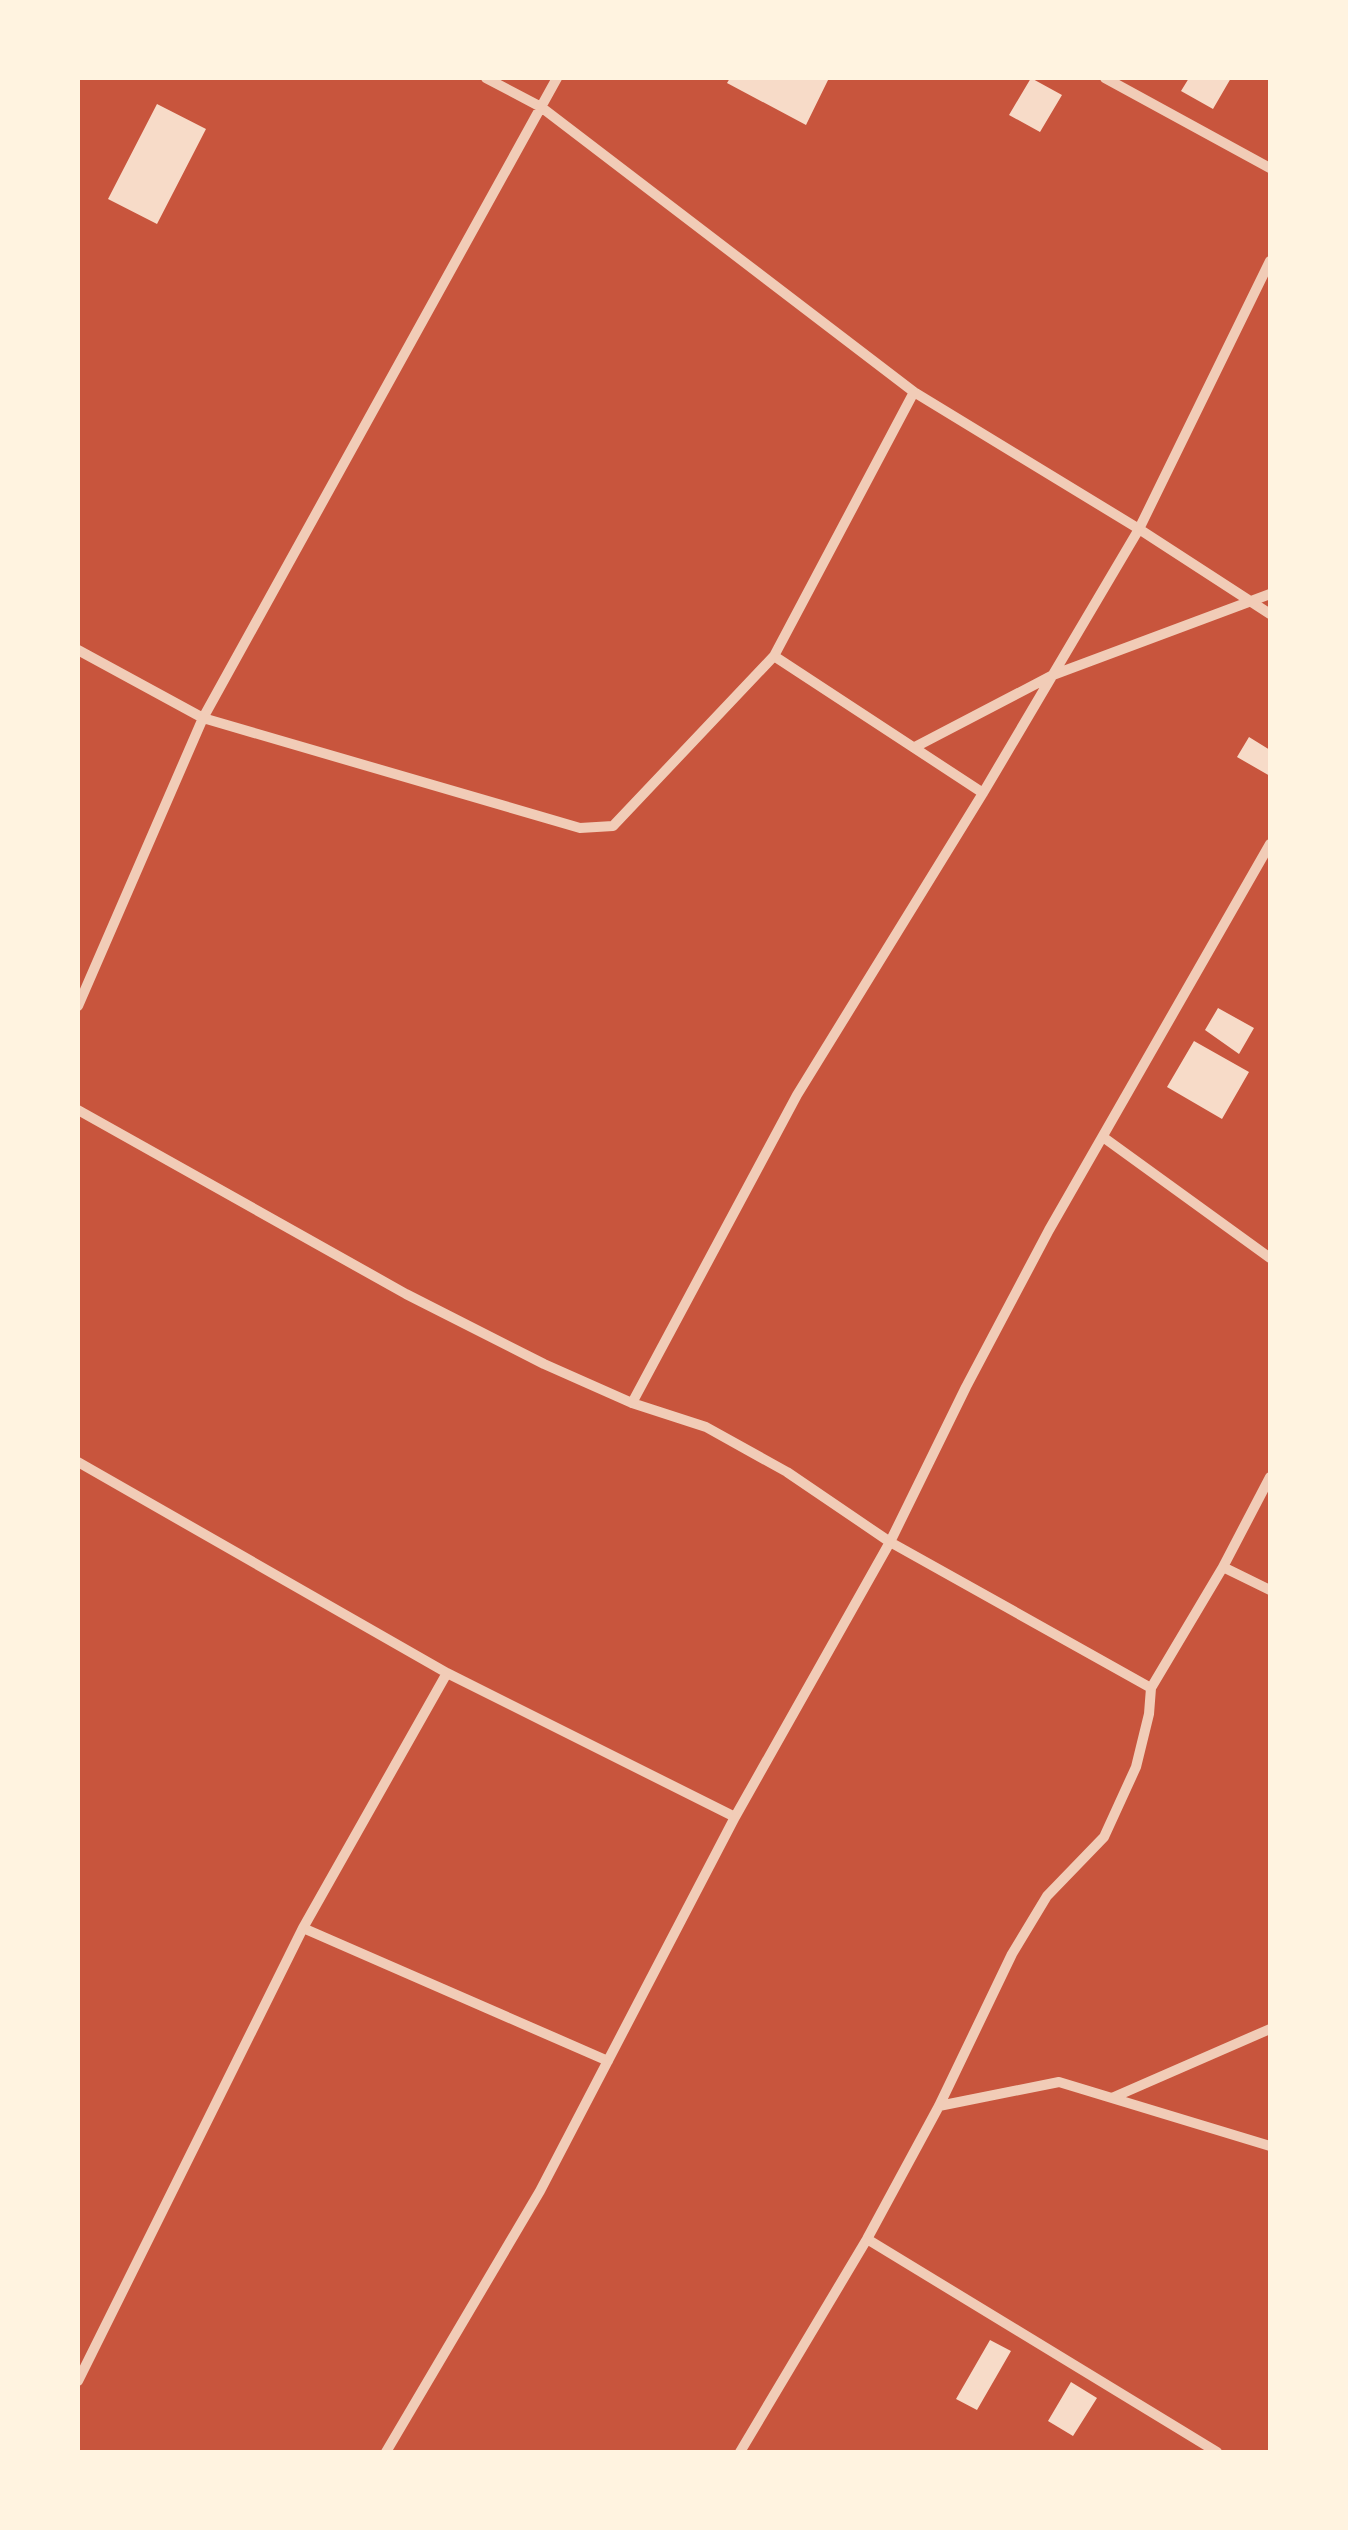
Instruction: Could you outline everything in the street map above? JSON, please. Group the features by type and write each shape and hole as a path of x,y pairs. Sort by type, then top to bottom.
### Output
{"street":[{"path":"486,78 540,107 914,392 1140,529 1270,614"},
{"path":"78,1006 203,718 557,78"},
{"path":"1105,78 1270,168"},
{"path":"632,1403 797,1095 1140,529 1270,262"},
{"path":"78,650 203,718 580,828 613,826 774,656 914,392"},
{"path":"916,747 1053,675 1270,594"},
{"path":"774,656 983,793"},
{"path":"386,2452 540,2191 735,1817 890,1542 1048,1230 1270,844"},
{"path":"78,1110 406,1294 544,1364 632,1403 706,1427 787,1472 890,1542 1151,1688"},
{"path":"1104,1137 1270,1258"},
{"path":"78,1462 446,1672 735,1817"},
{"path":"740,2452 866,2239 939,2106 1029,1925 1047,1896 1104,1837 1136,1767 1151,1688 1270,1477"},
{"path":"1222,1567 1270,1590"},
{"path":"78,2381 303,1928 446,1672"},
{"path":"303,1928 608,2060"},
{"path":"1113,2098 1270,2029"},
{"path":"939,2106 1059,2082 1270,2144"},
{"path":"866,2239 1218,2452"}],"building":[{"path":"730,78 829,78 806,125 727,83"},
{"path":"1031,78 1062,95 1040,132 1009,115"},
{"path":"1189,78 1231,78 1213,109 1181,91"},
{"path":"157,104 206,129 157,224 108,199"},
{"path":"1249,737 1270,750 1270,776 1237,757"},
{"path":"1218,1008 1254,1028 1239,1054 1205,1030"},
{"path":"1194,1041 1249,1072 1222,1119 1167,1087"},
{"path":"990,2340 1011,2351 977,2410 956,2399"},
{"path":"1071,2382 1097,2398 1073,2436 1048,2421"}]}
